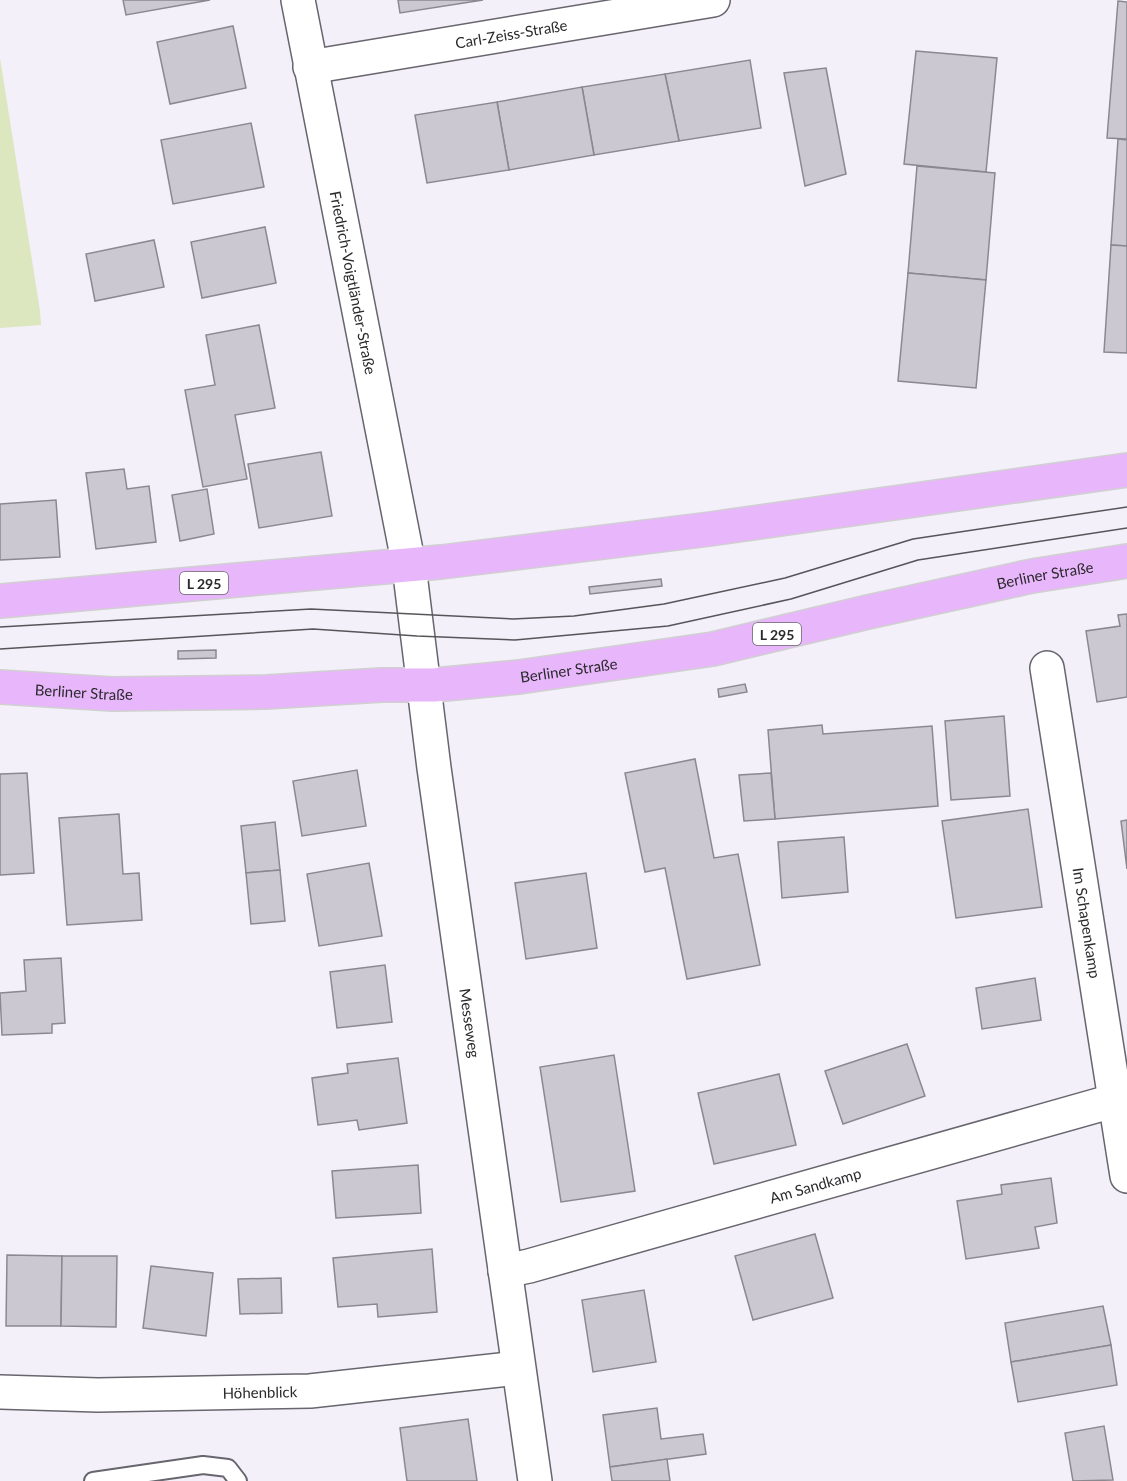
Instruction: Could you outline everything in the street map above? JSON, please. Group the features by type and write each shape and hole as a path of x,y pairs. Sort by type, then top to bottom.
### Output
{"main road":[{"name":"L 295","path":"0,601 409,566 710,530 1127,470"},
{"name":"Berliner Straße","path":"0,687 124,694 266,692 423,685 555,673 713,649 1032,576 1127,561"}],"street":[{"name":"Friedrich-Voigtländer-Straße","path":"298,0 409,566"},
{"name":"Carl-Zeiss-Straße","path":"310,67 713,0"},
{"name":"Messeweg","path":"409,566 423,685 535,1481"},
{"name":"Im Schapenkamp","path":"1047,668 1121,1099 1127,1176"},
{"name":"Am Sandkamp","path":"505,1271 1121,1099"},
{"name":"Höhenblick","path":"0,1392 99,1395 310,1391 518,1368"}],"lane":[{"path":"93,1481 203,1465 228,1468 238,1481"}],"green space":[{"path":"0,58 40,311 41,325 0,328"}],"building":[{"path":"123,0 210,0 126,15"},
{"path":"398,0 483,0 400,13"},
{"path":"1118,1 1127,2 1127,139 1107,138"},
{"path":"233,26 246,88 170,104 157,42"},
{"path":"916,51 997,58 986,172 904,164"},
{"path":"750,60 761,128 679,141 665,74"},
{"path":"826,68 846,174 805,186 784,73"},
{"path":"665,74 679,141 594,155 582,87"},
{"path":"582,87 594,155 509,170 497,102"},
{"path":"497,102 509,170 427,183 415,115"},
{"path":"251,123 264,187 173,204 161,140"},
{"path":"1118,139 1127,140 1127,246 1111,245"},
{"path":"917,166 995,173 986,280 908,273"},
{"path":"265,227 276,283 202,298 191,242"},
{"path":"154,240 164,287 95,301 86,254"},
{"path":"1111,245 1127,246 1127,353 1104,352"},
{"path":"908,273 986,280 976,388 898,381"},
{"path":"259,325 275,408 235,415 247,479 203,487 185,390 215,385 206,335"},
{"path":"321,452 332,516 259,528 248,464"},
{"path":"124,469 127,489 149,486 156,542 96,549 86,473"},
{"path":"207,489 214,534 180,541 172,495"},
{"path":"56,500 60,557 0,560 0,504"},
{"path":"661,579 662,586 590,594 589,587"},
{"path":"1127,614 1127,697 1097,702 1086,631 1120,626 1118,615"},
{"path":"216,650 216,658 178,659 178,651"},
{"path":"745,684 747,692 719,697 718,689"},
{"path":"1004,716 1010,796 951,800 945,721"},
{"path":"822,725 823,734 932,726 938,806 775,819 768,730"},
{"path":"695,759 714,858 738,854 760,965 687,979 665,868 645,872 625,773"},
{"path":"357,770 366,826 302,836 293,781"},
{"path":"27,773 34,873 0,875 0,774"},
{"path":"771,773 775,819 744,821 739,775"},
{"path":"1028,809 1042,907 956,918 942,821"},
{"path":"119,814 123,874 139,873 142,920 67,925 59,818"},
{"path":"1127,820 1127,869 1121,821"},
{"path":"275,822 280,870 246,873 241,826"},
{"path":"844,837 848,892 782,898 778,842"},
{"path":"369,863 382,936 319,946 307,874"},
{"path":"280,870 285,921 251,924 246,873"},
{"path":"586,873 597,948 526,959 515,883"},
{"path":"61,958 65,1023 52,1024 52,1033 2,1035 0,993 26,991 24,960"},
{"path":"385,965 392,1022 337,1028 330,972"},
{"path":"1035,978 1041,1020 982,1029 976,988"},
{"path":"907,1044 925,1096 843,1124 825,1071"},
{"path":"614,1055 635,1191 561,1202 540,1067"},
{"path":"398,1058 407,1123 359,1130 357,1120 318,1125 312,1078 348,1073 347,1064"},
{"path":"779,1074 796,1145 714,1164 698,1093"},
{"path":"418,1165 421,1213 336,1218 332,1171"},
{"path":"1051,1178 1057,1223 1035,1227 1039,1248 966,1259 957,1201 1002,1194 1001,1185"},
{"path":"815,1234 833,1298 753,1320 735,1256"},
{"path":"432,1249 437,1312 378,1317 377,1304 338,1307 333,1258"},
{"path":"7,1255 62,1256 61,1326 6,1326"},
{"path":"62,1256 117,1256 116,1327 61,1326"},
{"path":"151,1266 213,1273 206,1336 143,1328"},
{"path":"281,1278 282,1313 240,1314 238,1279"},
{"path":"644,1290 656,1362 593,1372 582,1300"},
{"path":"1103,1306 1111,1345 1011,1362 1005,1323"},
{"path":"1111,1345 1117,1385 1018,1402 1011,1362"},
{"path":"657,1408 661,1439 703,1434 706,1454 610,1467 603,1415"},
{"path":"468,1419 477,1481 407,1481 400,1428"},
{"path":"1104,1426 1113,1480 1073,1481 1065,1433"},
{"path":"667,1459 670,1481 612,1481 610,1467"}],"tram line":[{"path":"0,627 311,609 513,619 574,616 664,604 785,578 913,539 1127,507"},
{"path":"0,649 313,629 515,640 668,626 791,599 918,560 1127,528"}]}
